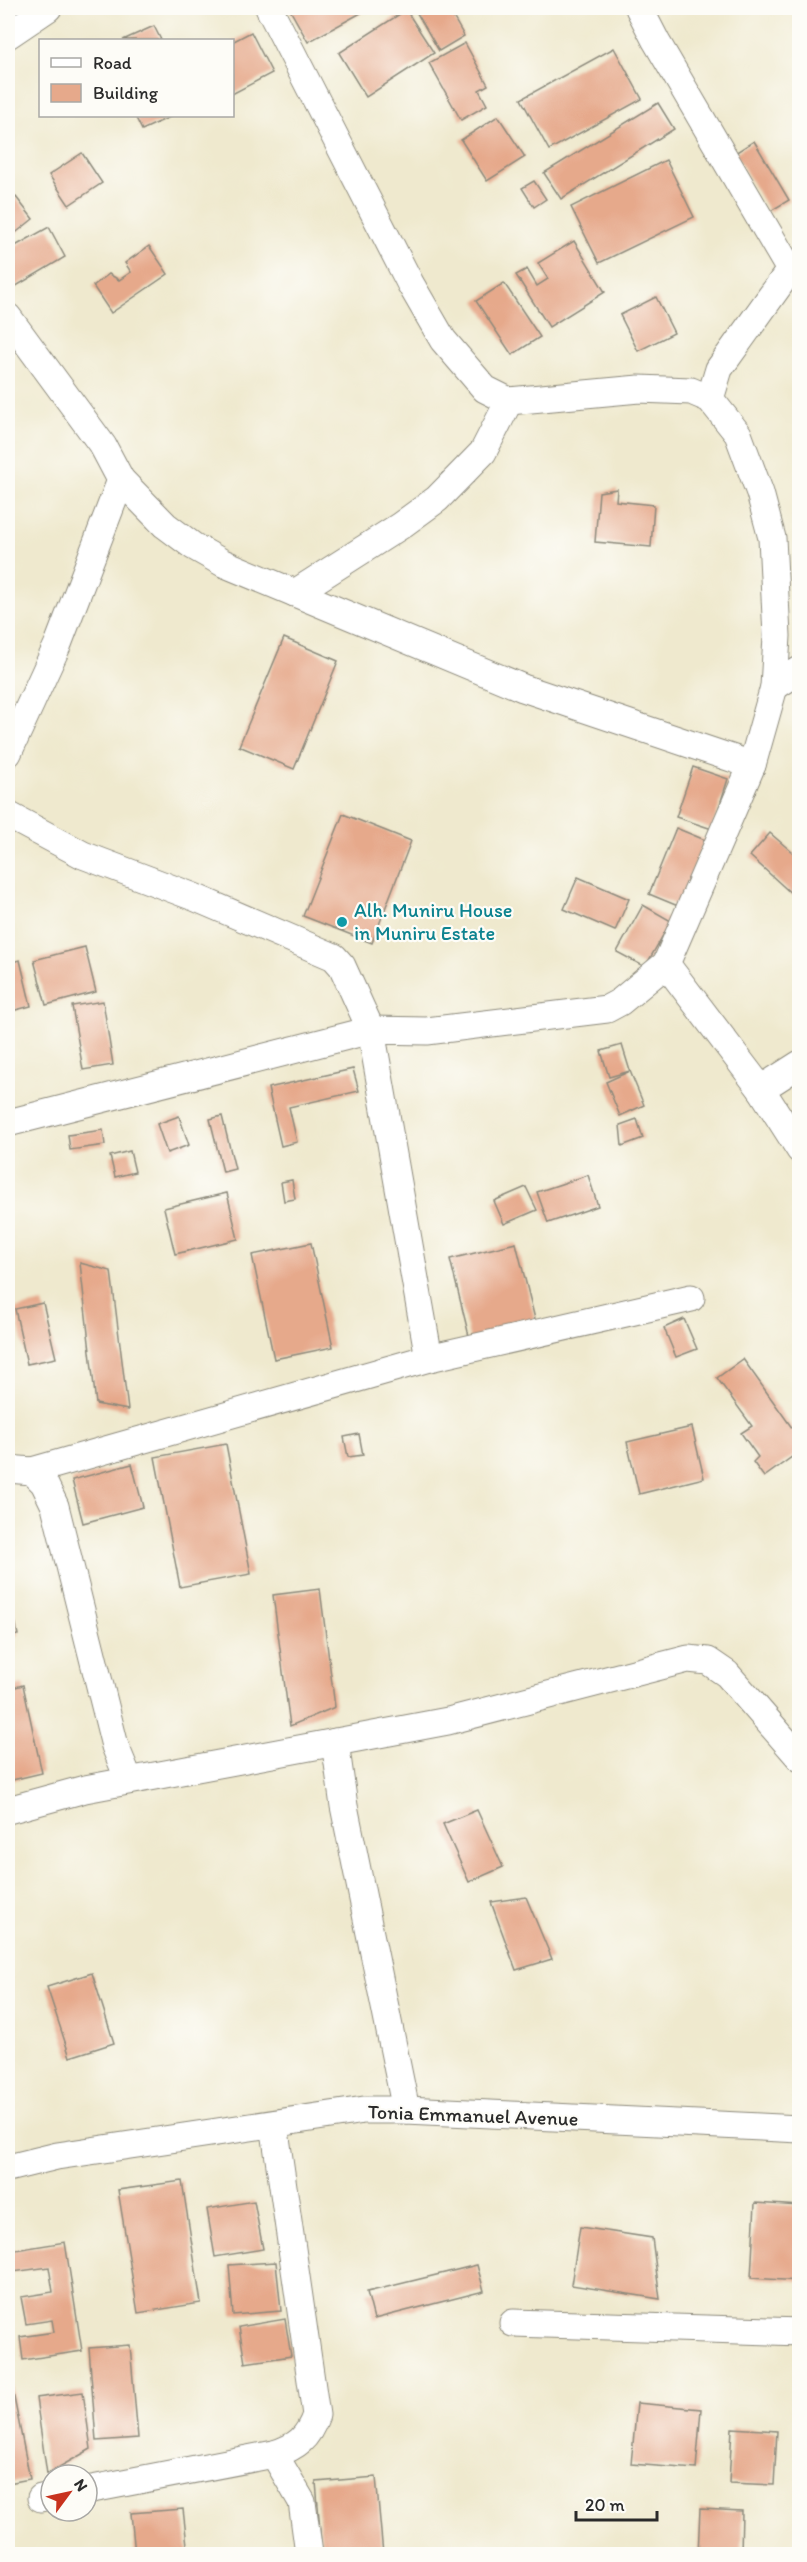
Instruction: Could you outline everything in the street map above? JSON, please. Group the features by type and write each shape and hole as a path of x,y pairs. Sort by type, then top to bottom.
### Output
{"street":[{"path":"8,35 48,8"},
{"path":"8,1123 371,1030 427,1031 606,1009 620,1002 666,964 752,765 774,687 777,636 772,538 760,493 738,434 710,399 691,391 639,389 509,401 485,389 443,340 410,283 269,8"},
{"path":"639,8 656,41 795,267 719,369 710,399"},
{"path":"8,318 103,446 122,480 165,525 193,546 223,563 523,688 752,765"},
{"path":"295,593 400,526 437,499 483,452 509,401"},
{"path":"8,753 58,644 122,480"},
{"path":"774,687 800,670"},
{"path":"8,815 83,855 194,897 334,957 342,966 371,1030 429,1358"},
{"path":"666,964 761,1089 800,1150"},
{"path":"761,1089 800,1064"},
{"path":"20,1470 429,1358 691,1298"},
{"path":"20,1470 44,1483 55,1506 115,1746 129,1780"},
{"path":"8,1810 85,1789 129,1780 448,1721 688,1659 708,1661 727,1674 800,1758"},
{"path":"335,1742 344,1806 406,2110"},
{"name":"Tonia Emmanuel Avenue","path":"8,2168 57,2156 364,2110 406,2110 800,2129"},
{"path":"99,2488 274,2454 299,2444 310,2430 316,2415 274,2124"},
{"path":"513,2323 800,2332"},
{"path":"274,2454 302,2502 309,2554"}],"building":[{"path":"289,8 370,8 308,42"},
{"path":"414,8 448,8 464,36 439,51"},
{"path":"406,10 434,53 366,97 339,53"},
{"path":"154,26 160,39 125,39"},
{"path":"251,32 272,73 234,93 234,41"},
{"path":"465,43 488,85 479,90 487,105 461,120 429,63"},
{"path":"614,48 642,99 549,150 521,99"},
{"path":"658,103 674,129 561,199 544,173"},
{"path":"498,116 525,157 487,181 461,140"},
{"path":"136,117 170,117 142,130"},
{"path":"754,141 789,200 769,212 735,153"},
{"path":"82,153 102,183 69,205 49,175"},
{"path":"666,160 694,217 599,263 571,207"},
{"path":"534,181 546,199 534,207 522,188"},
{"path":"16,197 33,219 8,239 8,204"},
{"path":"49,227 65,257 8,291 8,250"},
{"path":"574,241 605,292 549,327 516,275 527,269 537,286 548,279 538,263"},
{"path":"149,246 168,274 111,313 93,286 109,274 119,280 131,272 125,263"},
{"path":"504,283 540,337 512,355 476,301"},
{"path":"656,297 674,333 638,351 620,315"},
{"path":"617,489 616,501 654,505 651,547 595,542 599,492"},
{"path":"284,638 338,661 294,769 239,746"},
{"path":"693,767 728,779 712,829 676,817"},
{"path":"343,814 411,841 372,943 303,916"},
{"path":"676,828 705,840 678,906 649,894"},
{"path":"770,833 800,859 800,890 794,896 750,856"},
{"path":"578,877 629,899 615,931 564,909"},
{"path":"643,905 671,921 645,967 617,952"},
{"path":"85,947 96,992 46,1005 34,960"},
{"path":"20,960 31,1006 8,1012 8,963"},
{"path":"103,1001 113,1065 83,1070 72,1006"},
{"path":"622,1045 630,1071 609,1077 601,1051"},
{"path":"353,1069 359,1091 289,1107 297,1142 281,1146 268,1088"},
{"path":"630,1071 644,1105 620,1116 606,1082"},
{"path":"179,1116 189,1145 167,1153 157,1124"},
{"path":"222,1116 235,1169 223,1172 210,1119"},
{"path":"637,1119 643,1138 622,1146 620,1125"},
{"path":"103,1130 105,1145 70,1150 68,1135"},
{"path":"130,1151 135,1172 115,1177 110,1156"},
{"path":"588,1175 598,1206 548,1223 537,1192"},
{"path":"292,1180 295,1199 284,1201 281,1182"},
{"path":"526,1187 537,1210 504,1224 494,1201"},
{"path":"227,1193 238,1239 175,1254 164,1208"},
{"path":"311,1243 333,1347 274,1359 252,1255"},
{"path":"516,1243 537,1327 471,1344 450,1259"},
{"path":"80,1263 111,1271 128,1410 96,1404"},
{"path":"43,1303 56,1358 27,1364 15,1309"},
{"path":"684,1319 697,1349 676,1357 664,1328"},
{"path":"743,1359 800,1439 800,1451 764,1477 753,1462 758,1457 741,1433 752,1426 717,1378"},
{"path":"692,1427 704,1478 639,1494 627,1442"},
{"path":"359,1434 363,1455 348,1457 344,1437"},
{"path":"226,1444 251,1574 180,1587 155,1457"},
{"path":"132,1464 143,1507 83,1523 72,1480"},
{"path":"8,1588 18,1635 8,1637"},
{"path":"320,1589 335,1707 290,1726 273,1595"},
{"path":"23,1685 42,1773 8,1781 8,1689"},
{"path":"477,1810 503,1867 469,1882 443,1824"},
{"path":"526,1897 552,1959 516,1970 491,1902"},
{"path":"92,1973 114,2043 70,2057 47,1987"},
{"path":"182,2181 201,2303 138,2313 118,2190"},
{"path":"254,2201 263,2249 215,2257 207,2209"},
{"path":"755,2203 800,2206 800,2281 751,2278"},
{"path":"580,2227 652,2238 660,2299 571,2285"},
{"path":"65,2242 82,2351 23,2360 20,2337 54,2332 52,2320 26,2324 21,2297 53,2292 49,2267 13,2272 9,2251"},
{"path":"276,2262 281,2311 233,2315 229,2265"},
{"path":"477,2265 484,2291 374,2319 367,2292"},
{"path":"285,2319 291,2356 245,2363 239,2327"},
{"path":"130,2345 138,2438 96,2441 89,2348"},
{"path":"8,2367 30,2479 8,2483"},
{"path":"83,2392 91,2449 66,2463 45,2463 36,2398"},
{"path":"637,2403 701,2409 696,2469 631,2464"},
{"path":"732,2428 777,2431 774,2485 729,2483"},
{"path":"376,2477 383,2554 322,2554 316,2482"},
{"path":"183,2509 188,2554 135,2554 131,2513"},
{"path":"700,2509 742,2511 741,2554 698,2554"}],"place":[{"name":"Alh. Muniru House in Muniru Estate","path":"342,922"}]}
